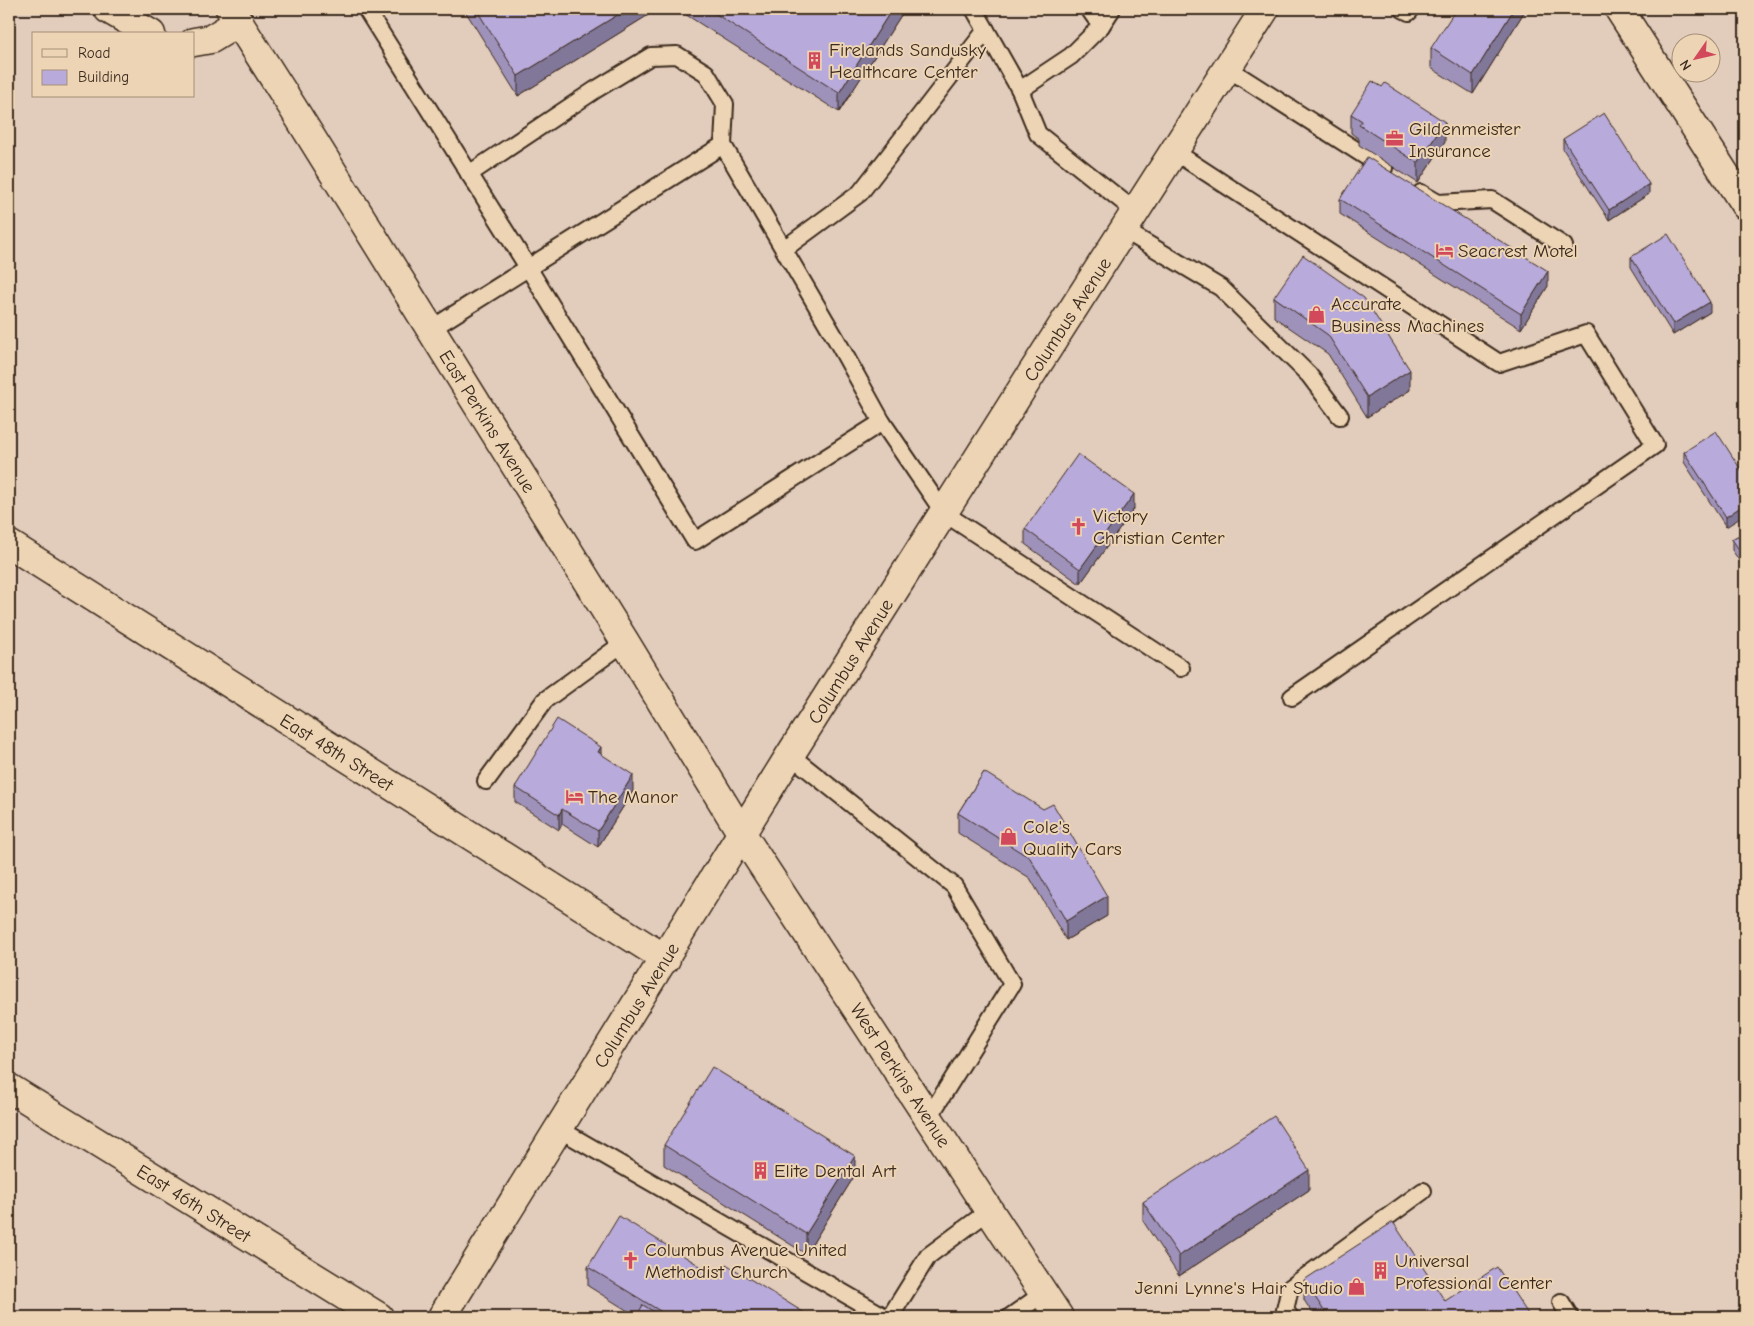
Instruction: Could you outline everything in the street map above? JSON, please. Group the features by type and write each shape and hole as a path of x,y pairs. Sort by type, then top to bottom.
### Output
{"main road":[{"path":"108,9 148,32"},
{"name":"Columbus Avenue","path":"442,1317 666,959 790,755 1265,9"},
{"path":"1619,9 1745,205"},
{"path":"195,42 211,39 234,15"},
{"name":"East Perkins Avenue","path":"234,15 431,329 742,834"},
{"name":"East 48th Street","path":"9,544 666,959"},
{"name":"West Perkins Avenue","path":"742,834 1059,1317"},
{"name":"East 46th Street","path":"9,1088 379,1317"}],"lane":[{"path":"366,9 529,269 695,541 882,422"},
{"path":"974,9 1020,90 1038,134 1130,221 1221,288 1309,375 1340,416"},
{"path":"1088,9 1101,26"},
{"path":"1020,90 1071,56 1101,26 1112,9"},
{"path":"1403,9 1409,12 1411,9"},
{"path":"784,250 860,192 986,30"},
{"path":"469,174 595,90 651,56 677,55 706,73 725,104 724,145 882,422 944,513 1180,668"},
{"path":"1227,68 1438,203 1492,200 1564,246"},
{"path":"431,329 724,145"},
{"path":"1174,152 1499,363 1586,334 1655,446 1292,697"},
{"path":"486,781 545,700 625,642"},
{"path":"790,755 954,886 1012,984 929,1117"},
{"path":"559,1129 885,1317"},
{"path":"1290,1317 1285,1310 1290,1288 1423,1191"},
{"path":"890,1317 928,1256 990,1210"},
{"path":"1010,1317 1044,1293"},
{"path":"1561,1302 1570,1317"}],"building":[{"path":"476,9 627,9 518,76"},
{"name":"Firelands Sandusky Healthcare Center","path":"708,9 892,9 839,93"},
{"path":"1456,9 1514,9 1473,75 1431,48"},
{"path":"1372,81 1382,87 1385,83 1445,122 1418,163 1359,125 1362,121 1351,114"},
{"path":"1604,113 1649,184 1609,210 1563,139"},
{"name":"Seacrest Motel","path":"1367,157 1548,271 1521,314 1340,199"},
{"path":"1668,234 1710,302 1673,324 1631,257"},
{"path":"1303,255 1364,298 1410,370 1367,397 1328,335 1274,297"},
{"path":"1716,431 1745,476 1745,504 1726,517 1684,452"},
{"name":"Victory Christian Center","path":"1078,454 1134,494 1080,569 1025,529"},
{"path":"1745,532 1745,559 1732,539"},
{"name":"The Manor","path":"557,719 601,747 598,752 633,775 598,831 562,809 559,815 515,787"},
{"path":"984,772 1043,809 1053,804 1107,896 1066,921 1030,858 958,813"},
{"name":"Elite Dental Art","path":"712,1067 855,1156 806,1234 664,1145"},
{"path":"1274,1116 1309,1170 1179,1256 1143,1202"},
{"path":"619,1216 718,1277 726,1264 811,1317 663,1317 665,1314 588,1267"},
{"path":"1393,1222 1445,1301 1497,1267 1530,1317 1328,1317 1304,1280"},
{"path":"643,1305 662,1317 636,1317"}],"place":[{"name":"Firelands Sandusky Healthcare Center","path":"815,60"},
{"name":"Gildenmeister Insurance","path":"1395,139"},
{"name":"Seacrest Motel","path":"1444,250"},
{"name":"Accurate Business Machines","path":"1317,314"},
{"name":"Victory Christian Center","path":"1079,526"},
{"name":"The Manor","path":"574,796"},
{"name":"Cole's Quality Cars","path":"1009,837"},
{"name":"Elite Dental Art","path":"760,1170"},
{"name":"Columbus Avenue United Methodist Church","path":"631,1260"},
{"name":"Universal Professional Center","path":"1381,1271"},
{"name":"Jenni Lynne's Hair Studio","path":"1357,1287"}]}
